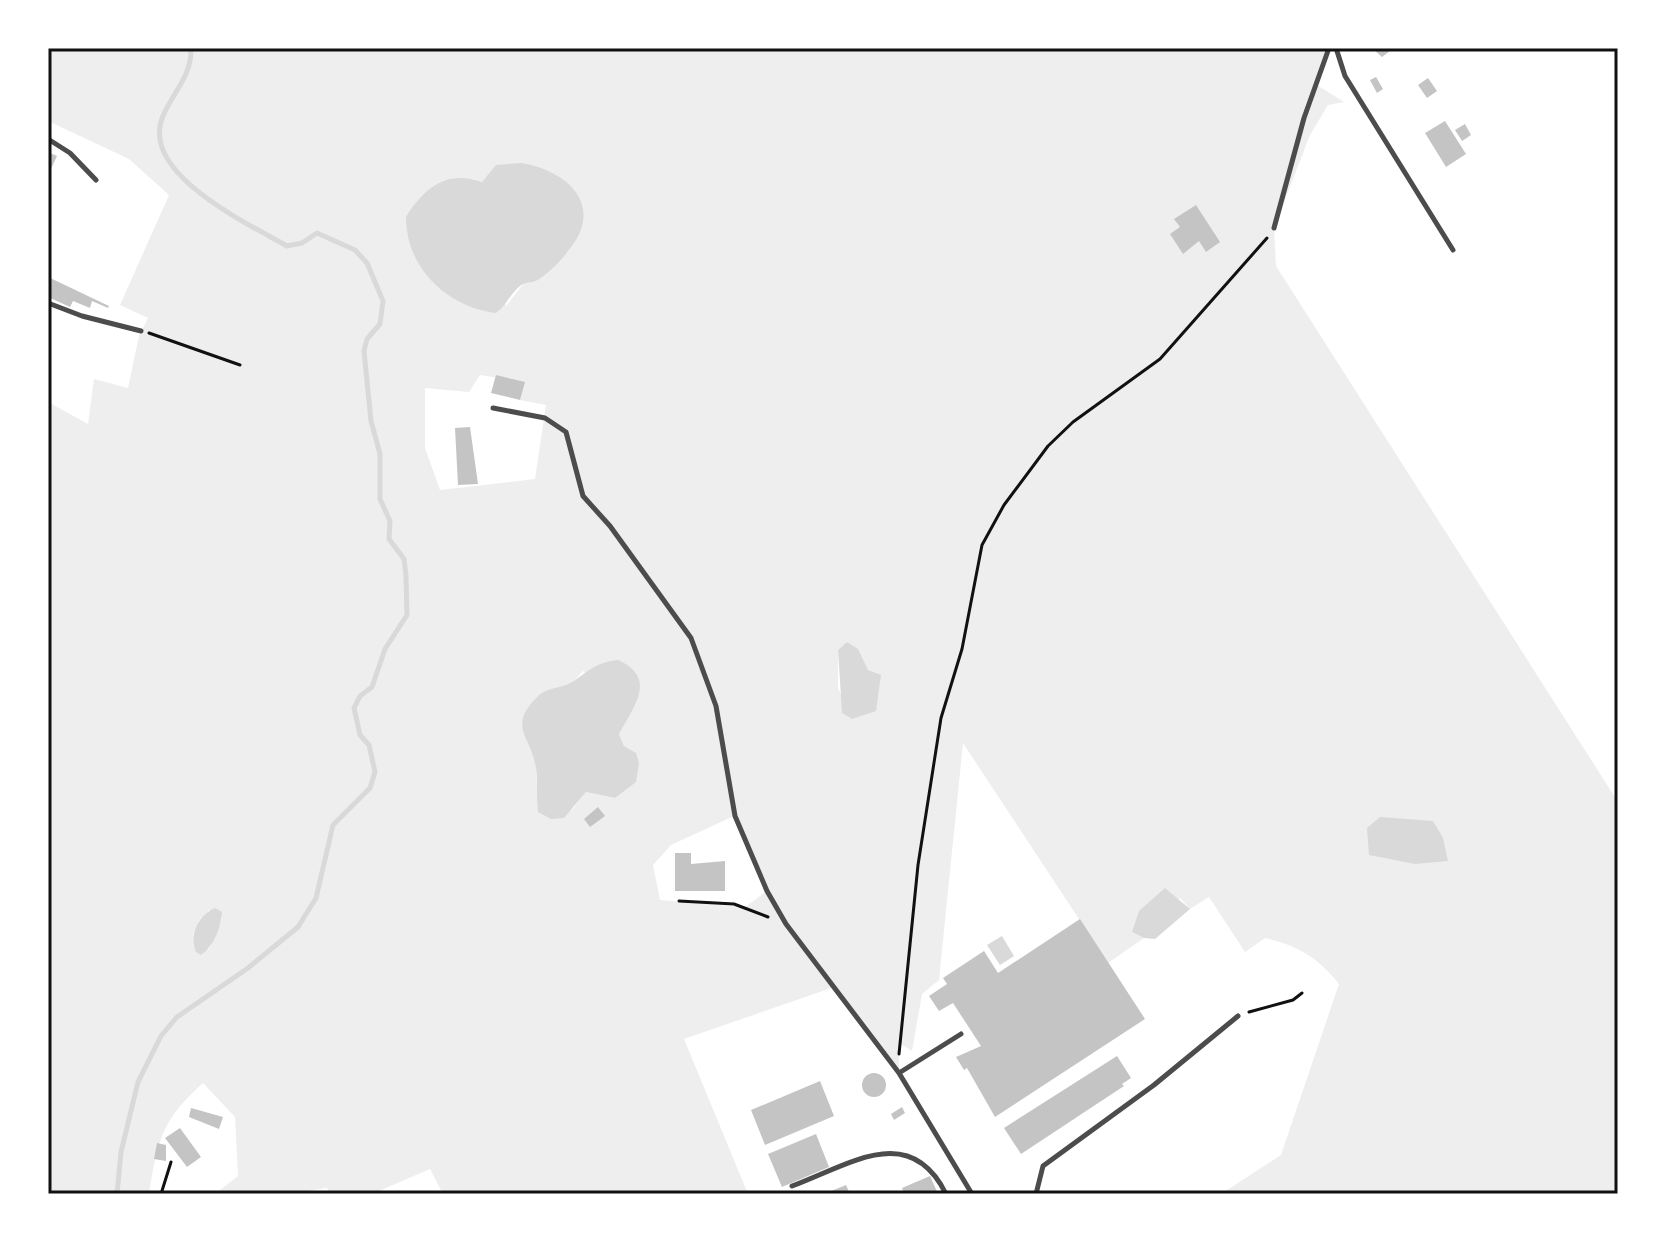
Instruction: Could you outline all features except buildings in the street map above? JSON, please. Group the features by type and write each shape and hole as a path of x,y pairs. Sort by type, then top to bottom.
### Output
{"lane":[{"path":"1274,228 1304,118 1329,48"},
{"path":"1336,48 1353,90 1453,250"},
{"path":"48,139 70,153 96,180"},
{"path":"48,303 82,316 141,331"},
{"path":"493,408 545,418 566,432 583,496 610,526 691,638 716,706 735,816 750,855 786,924 899,1073 972,1194"},
{"path":"1036,1194 1043,1166 1154,1085 1238,1016"},
{"path":"899,1073 961,1034"},
{"path":"792,1186 870,1157 895,1152 928,1165 946,1194"}],"path":[{"path":"899,1073 899,1042 918,865 941,718 962,649 982,545 1004,505 1048,446 1073,422 1160,359 1274,228"},
{"path":"141,331 240,365"},
{"path":"679,901 734,904 786,924"},
{"path":"1238,1016 1293,1000 1302,993"},
{"path":"161,1194 171,1162"}],"shaded area":[{"path":"48,48 1329,48 1317,85 1344,102 1328,105 1310,135 1274,228 1276,266 1618,802 1618,1194 1221,1194 1281,1155 1339,984 1315,960 1287,944 1265,938 1245,952 1209,897 1190,909 1180,898 1132,932 1144,938 1108,963 963,743 939,980 922,994 912,1051 899,1043 899,1073 834,987 684,1039 748,1194 443,1194 430,1169 372,1194 330,1194 327,1188 286,1194 215,1194 238,1176 235,1117 203,1083 178,1109 164,1132 149,1194 48,1194 48,402 88,424 94,379 128,388 139,336 148,318 120,305 169,195 129,159 48,121","holes":["491,175 545,274 535,282 524,283 506,306 473,179 482,182","480,375 524,382 520,400 546,405 535,479 440,490 425,448 425,388 469,392","847,642 856,649 865,665 864,714 852,719 838,688 838,650","583,671 632,705 619,734 624,746 615,798 586,792 572,810 538,812 536,766 541,693 572,683","734,816 767,891 745,907 660,900 653,865 671,845","209,910 222,919 209,949 193,935 199,920"]},
{"path":"522,163 554,174 567,182 576,193 582,205 583,219 579,235 554,268 536,281 520,286 496,313 461,303 433,282 422,268 413,253 406,217 421,197 438,184 458,178 482,182 496,165"},
{"path":"847,642 858,649 868,670 881,675 876,711 852,719 842,713 838,650"},
{"path":"618,660 630,667 640,684 636,703 619,734 624,746 636,753 639,763 636,782 615,798 586,792 564,818 551,819 538,812 536,768 523,731 524,715 543,692 570,683 599,665"},
{"path":"1380,817 1433,821 1443,838 1448,861 1415,864 1369,855 1367,828"},
{"path":"1165,888 1190,909 1155,939 1132,932 1139,911"},
{"path":"215,908 222,912 218,930 210,947 201,955 196,952 194,932 204,915"},
{"path":"1002,936 1014,956 1000,965 987,945"}],"waterway":[{"path":"117,1194 121,1152 138,1082 161,1036 177,1017 248,968 298,927 316,898 333,825 370,788 375,772 369,745 360,735 354,708 360,696 372,687 385,649 407,615 404,559 389,539 390,521 380,499 380,454 371,421 364,351 367,339 380,324 383,301 367,263 355,250 317,233 302,243 287,246 201,194 166,157 160,137 163,116 185,75 191,48"}]}
